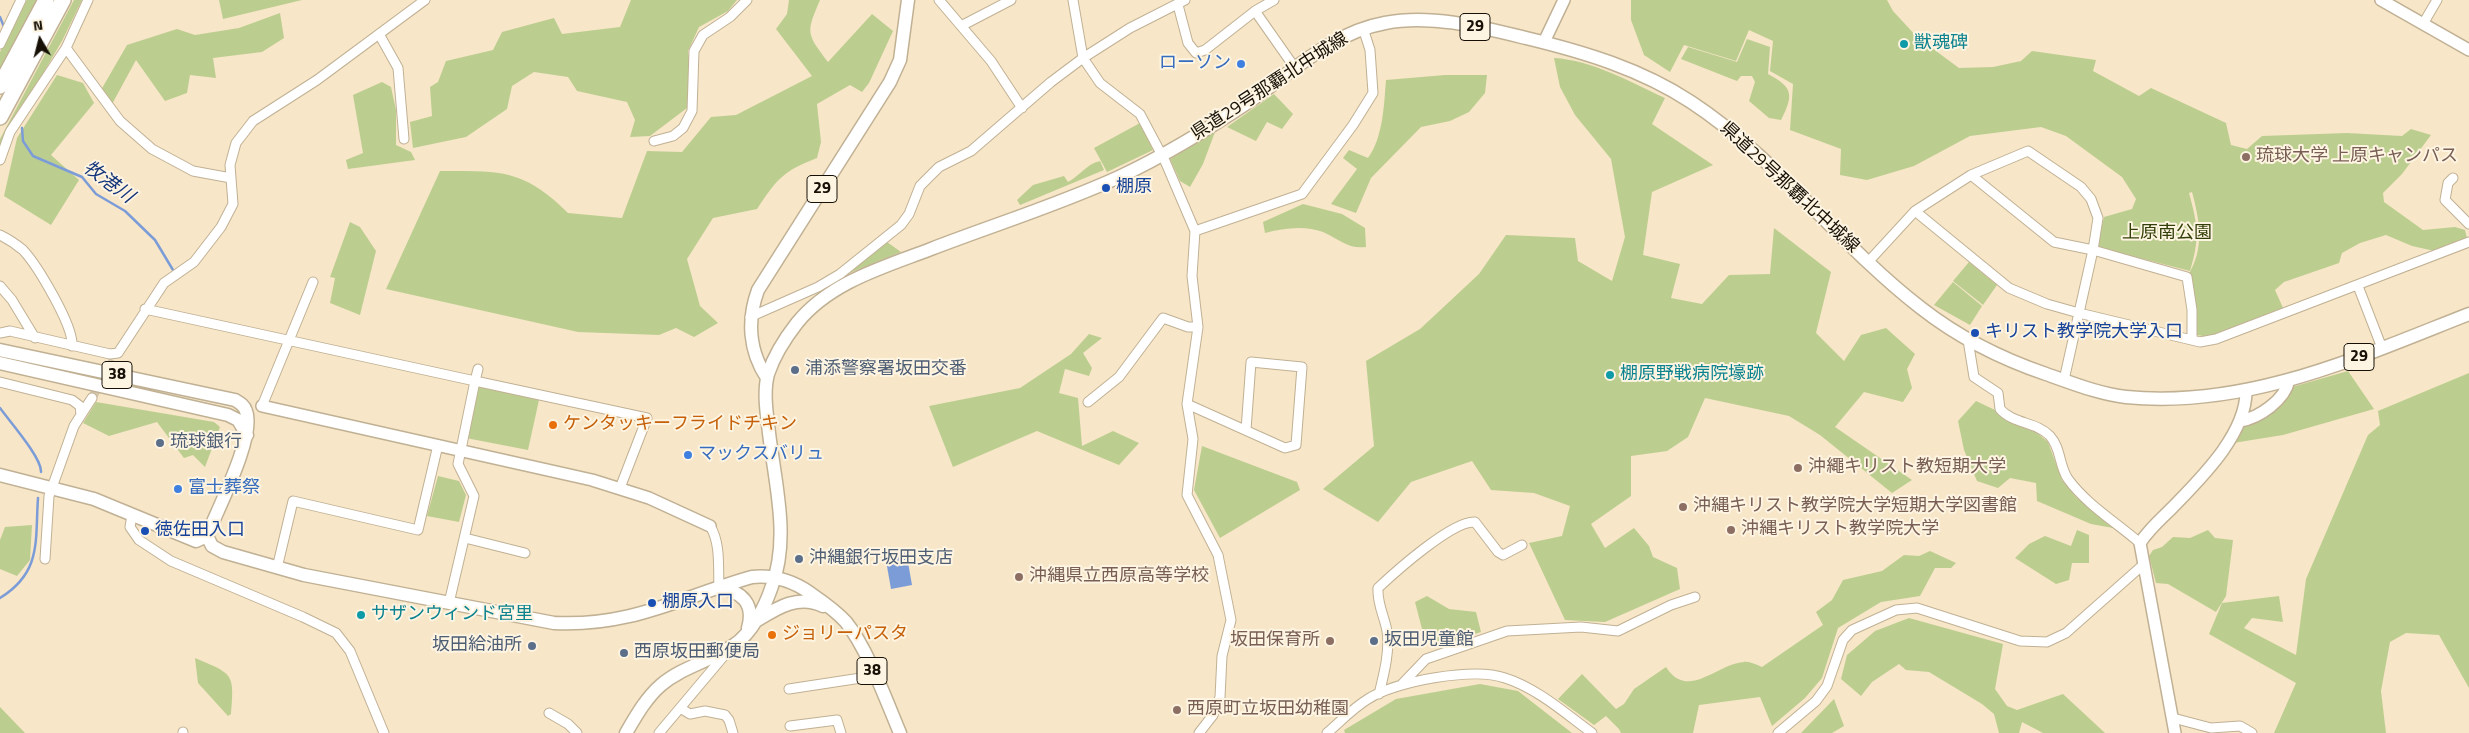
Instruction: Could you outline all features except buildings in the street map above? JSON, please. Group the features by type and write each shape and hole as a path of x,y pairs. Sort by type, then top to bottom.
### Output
{"highway":[{"path":"0,86 46,0"},
{"path":"0,117 62,0"}],"main road":[{"name":"県道29号那覇北中城線","path":"626,733 642,707 659,686 680,672 733,645 750,628 775,578 780,554 780,529 768,420 767,378 755,353 750,317 758,290 765,277 890,82 900,60 908,0"},
{"name":"県道29号那覇北中城線","path":"767,378 794,326 822,292 842,279 1116,178 1162,155 1245,104 1328,46 1363,28 1402,20 1433,20 1544,42 1632,70 1692,102 1744,142 1869,262 1925,312 1968,340 2025,367 2102,392 2129,397 2194,397 2246,390 2323,370 2469,314"},
{"name":"38","path":"0,350 235,400 246,410 247,435"},
{"name":"38","path":"0,363 228,415 238,420 247,435"},
{"path":"0,475 94,499 196,540 207,536 247,435"},
{"name":"38","path":"207,536 212,546 223,552 277,568 554,623 587,623 629,618 752,577 775,578 805,589 836,613 857,640 900,733"},
{"path":"719,588 735,591 746,600 750,613 750,628"},
{"path":"750,628 784,604 797,602 817,604 836,613"}],"street":[{"path":"0,44 21,0"},
{"path":"0,160 10,132 66,48 88,0"},
{"path":"0,332 10,331 113,358 164,283 194,262 220,227 233,204 230,165 236,143 253,121 317,80 425,0"},
{"path":"654,141 673,136 683,128 692,111 694,51 703,35 730,17 747,0"},
{"path":"939,0 991,61 1022,108"},
{"path":"961,26 1011,0"},
{"path":"1073,0 1083,58 1100,83 1140,114 1162,155 1195,231 1192,276 1198,327 1187,404 1193,439 1187,495 1218,555 1231,620 1222,656 1220,697 1213,715 1199,733"},
{"path":"842,279 901,225 909,214 920,186 939,167 971,151 1083,58 1130,28 1182,3 1188,43 1196,53 1205,50 1255,11 1274,0"},
{"path":"1544,42 1564,0"},
{"path":"2381,0 2469,50"},
{"path":"2423,24 2437,0"},
{"path":"1255,11 1296,68"},
{"path":"1195,231 1302,194 1314,180 1361,114 1373,93 1370,50 1363,28"},
{"path":"379,34 398,68 404,139"},
{"path":"66,48 120,121 152,149 193,171 231,178"},
{"path":"1869,262 1915,211 1971,174 2028,152 2081,187 2091,198 2098,218 2093,250 2064,380"},
{"path":"1971,174 2054,242 2093,250 2187,277 2192,310 2192,339"},
{"path":"2454,178 2448,183 2445,200 2469,224"},
{"path":"1915,211 2009,288 2047,304 2079,314 2200,342 2216,339 2469,242"},
{"path":"0,235 23,251 57,302 73,339 72,346"},
{"path":"313,282 262,406 570,474 620,488 678,510 710,526 714,533 717,549 719,588"},
{"path":"0,286 12,300 35,338"},
{"path":"2358,286 2382,348"},
{"path":"750,317 822,292"},
{"path":"145,309 646,418 620,488"},
{"path":"1088,402 1119,377 1163,318 1188,327 1198,327"},
{"path":"1968,340 1971,373 1977,380 1998,393 2000,409 2012,418 2044,431 2051,437 2067,478 2076,489 2140,542 2176,733"},
{"path":"1187,404 1285,448 1296,444 1302,367 1251,362 1246,430"},
{"path":"449,603 474,496 458,464 478,369"},
{"path":"2240,421 2255,416 2284,394 2289,380"},
{"path":"0,382 72,400 80,406 81,415"},
{"path":"2140,542 2206,472 2240,421 2245,410 2246,390"},
{"path":"45,559 47,506 51,487 74,426 92,398"},
{"path":"277,568 293,501 418,530 438,446"},
{"path":"132,514 130,528 139,540 171,561 336,633 350,651 384,733"},
{"path":"1379,694 1387,649 1387,631 1377,600 1378,588 1447,532 1467,521 1474,522 1498,552 1503,554 1522,545"},
{"path":"465,538 525,552"},
{"path":"1778,733 1816,701 1827,686 1843,640 1852,630 1896,610 1917,608 2020,641 2047,642 2066,633 2144,564"},
{"path":"1402,684 1426,659 1507,631 1581,627 1618,631 1671,605 1695,597"},
{"path":"659,733 733,645"},
{"path":"1327,733 1368,699 1402,684 1476,673 1505,678 1540,696 1592,733"},
{"path":"789,689 874,676"},
{"path":"680,708 690,714 705,711 725,715 729,720 733,733"},
{"path":"549,713 568,724 577,733"},
{"path":"2173,718 2211,728 2240,726 2252,733"},
{"path":"790,726 837,720 841,733"}],"green space":[{"path":"27,0 37,0 0,70 0,52"},
{"path":"74,0 82,0 62,41 5,138 0,151 0,139"},
{"path":"219,0 302,0 223,19"},
{"path":"631,0 737,0 728,11 699,27 688,51 692,89 687,108 650,136 630,137 635,120 627,102 577,91 568,77 534,72 512,86 507,109 466,137 413,148 410,122 432,116 430,87 438,82 446,61 493,50 502,32 554,18 562,34 620,27"},
{"path":"789,0 820,0 812,20 810,32 816,45 828,62 872,14 893,31 869,83 862,92 850,85 817,104 821,142 817,158 796,167 782,177 757,209 713,218 687,259 700,306 718,323 694,337 676,328 659,335 578,332 386,289 440,171 479,171 509,175 537,187 568,213 622,218 647,151 682,152 711,117 736,115 812,76 776,29 787,14"},
{"name":"琉球大学 上原キャンパス","path":"1631,0 1887,0 1893,11 1917,37 1959,68 1993,67 2021,61 2032,51 2096,60 2093,71 2139,96 2151,88 2226,123 2231,145 2247,149 2262,136 2347,133 2402,136 2411,129 2431,135 2402,174 2383,193 2384,202 2423,230 2455,227 2465,230 2467,238 2439,252 2412,246 2386,235 2360,243 2342,253 2339,263 2284,282 2275,290 2284,310 2227,332 2205,336 2197,335 2187,277 2193,267 2199,246 2199,225 2192,192 2189,193 2197,232 2190,271 2097,247 2104,217 2132,209 2136,199 2122,177 2066,136 2041,127 1970,136 1914,166 1867,180 1840,175 1841,149 1790,130 1793,84 1770,71 1773,41 1749,30 1736,61 1684,45 1670,72 1644,55 1631,20"},
{"path":"280,13 284,38 262,52 213,58 216,78 190,75 187,93 165,101 136,60 111,106 101,90 127,45 177,29 195,35 239,28"},
{"path":"1747,39 1770,47 1768,74 1782,83 1789,92 1788,104 1781,120 1769,118 1749,101 1755,82 1752,76 1741,76 1737,81 1681,59 1688,47 1737,62"},
{"path":"1554,58 1597,67 1665,98 1652,124 1713,165 1652,192 1643,255 1680,264 1671,298 1702,304 1729,275 1770,274 1774,228 1831,272 1816,333 1844,361 1861,335 1886,328 1915,354 1907,369 1912,388 1903,402 1864,392 1835,427 1912,480 1892,493 1820,435 1789,416 1705,398 1688,437 1667,451 1631,456 1631,496 1591,524 1605,548 1634,528 1649,546 1653,557 1677,568 1680,589 1605,622 1565,620 1529,543 1562,536 1570,506 1534,493 1491,490 1472,461 1411,482 1378,522 1323,489 1374,446 1366,361 1420,329 1479,274 1506,235 1575,238 1578,261 1612,281 1625,237 1611,159 1575,115 1560,87"},
{"path":"57,75 83,83 94,103 51,155 79,180 51,225 4,196 17,138"},
{"path":"1445,75 1487,75 1485,93 1469,112 1450,121 1421,127 1371,178 1356,213 1331,204 1357,169 1343,158 1349,150 1368,158 1377,141 1382,121 1386,80"},
{"path":"382,82 391,87 396,110 396,145 411,152 415,160 348,169 346,160 363,153 353,95"},
{"path":"1274,94 1293,114 1282,129 1267,122 1256,141 1227,127"},
{"path":"1140,123 1153,150 1107,172 1094,148"},
{"path":"1215,132 1203,164 1190,187 1180,181 1170,159"},
{"path":"1100,161 1104,170 1020,205 1017,200 1033,185 1064,176 1068,182 1091,165"},
{"path":"1303,204 1342,214 1365,228 1366,247 1354,247 1323,232 1309,228 1265,233 1263,222"},
{"path":"350,222 360,227 376,251 360,315 330,303 335,278 330,277"},
{"path":"887,242 901,252 847,274"},
{"path":"1969,262 1997,285 1983,305 1953,281"},
{"path":"1953,282 1982,306 1970,325 1934,305"},
{"path":"1089,334 1102,338 1083,353 1092,368 1089,376 1065,369 1059,393 1078,398 1082,446 1113,431 1139,443 1119,465 1037,431 953,467 929,406 1020,388 1071,354"},
{"path":"2348,371 2374,409 2283,435 2233,443 2244,424 2292,387"},
{"path":"2469,373 2469,688 2439,635 2406,633 2390,642 2381,691 2386,733 2274,733 2296,683 2209,634 2222,603 2279,596 2283,622 2252,618 2244,628 2296,655 2306,579 2368,435 2380,425 2378,411"},
{"path":"477,386 539,400 528,450 466,438"},
{"path":"1976,401 1995,410 2009,422 2037,433 2048,442 2062,480 2076,497 2113,528 2091,524 2037,501 2036,483 2010,478 1998,488 1977,481 1964,450 1958,421"},
{"path":"96,402 214,422 220,427 205,467 193,455 184,458 157,422 109,436 83,423"},
{"path":"1202,446 1297,482 1300,490 1220,538 1194,490"},
{"path":"438,476 459,481 466,495 459,522 427,516"},
{"path":"32,525 30,560 17,576 0,569 0,540 5,527"},
{"path":"2077,530 2089,535 2089,563 2072,563 2069,580 2056,584 2015,558 2029,544 2045,536 2071,546"},
{"path":"2208,530 2215,538 2233,540 2226,596 2216,612 2168,584 2156,583 2149,556 2153,550 2162,547 2173,537 2190,538"},
{"path":"1930,551 1956,563 1951,568 1935,568 1920,596 1881,602 1838,628 1822,678 1805,698 1772,726 1760,697 1699,705 1693,733 1621,733 1606,716 1594,725 1558,699 1582,674 1616,709 1624,704 1634,689 1666,667 1675,677 1684,681 1693,681 1734,664 1744,662 1762,667 1823,625 1816,612 1832,600 1843,580 1882,571 1904,555 1919,556"},
{"path":"1427,596 1449,609 1476,612 1481,632 1439,646 1422,629 1415,602"},
{"path":"1909,618 2003,644 1995,689 2007,706 2017,710 2063,694 2105,733 2043,733 2022,722 2019,733 1999,733 1994,714 1982,704 1929,672 1906,670 1899,664 1872,682 1861,696 1841,679 1847,655 1875,631"},
{"path":"195,658 217,668 228,676 231,682 232,700 231,714 228,716 198,683"},
{"path":"1480,684 1518,691 1572,733 1345,733 1344,730 1396,699"},
{"path":"1834,699 1844,726 1832,733 1801,733"},
{"path":"0,707 25,733 0,733"}],"water":[{"path":"906,551 912,585 891,589 885,555"}],"waterway":[{"name":"牧港川","path":"0,17 4,27"},
{"name":"牧港川","path":"22,128 23,141 33,156 82,177 96,194 125,211 155,240 173,270"},
{"path":"0,408 31,449 41,472"},
{"path":"0,598 14,588 30,566 36,542 38,498"}],"tunnel":[{"path":"92,398 113,360"}],"place":[{"name":"獣魂碑","path":"1904,44"},
{"name":"ローソン","path":"1241,64"},
{"name":"琉球大学 上原キャンパス","path":"2246,157"},
{"name":"棚原","path":"1106,188"},
{"name":"キリスト教学院大学入口","path":"1975,333"},
{"name":"浦添警察署坂田交番","path":"795,370"},
{"name":"棚原野戦病院壕跡","path":"1610,375"},
{"name":"ケンタッキーフライドチキン","path":"553,425"},
{"name":"琉球銀行","path":"160,443"},
{"name":"マックスバリュ","path":"688,455"},
{"name":"沖繩キリスト教短期大学","path":"1798,468"},
{"name":"富士葬祭","path":"178,489"},
{"name":"沖縄キリスト教学院大学短期大学図書館","path":"1683,507"},
{"name":"沖縄キリスト教学院大学","path":"1731,530"},
{"name":"徳佐田入口","path":"145,531"},
{"name":"沖縄銀行坂田支店","path":"799,559"},
{"name":"沖縄県立西原高等学校","path":"1019,577"},
{"name":"棚原入口","path":"652,603"},
{"name":"サザンウィンド宮里","path":"361,615"},
{"name":"ジョリーパスタ","path":"772,635"},
{"name":"坂田保育所","path":"1330,641"},
{"name":"坂田児童館","path":"1374,641"},
{"name":"坂田給油所","path":"532,646"},
{"name":"西原坂田郵便局","path":"624,653"},
{"name":"西原町立坂田幼稚園","path":"1177,710"}],"park label":[{"name":"上原南公園","path":"2167,234"}]}
